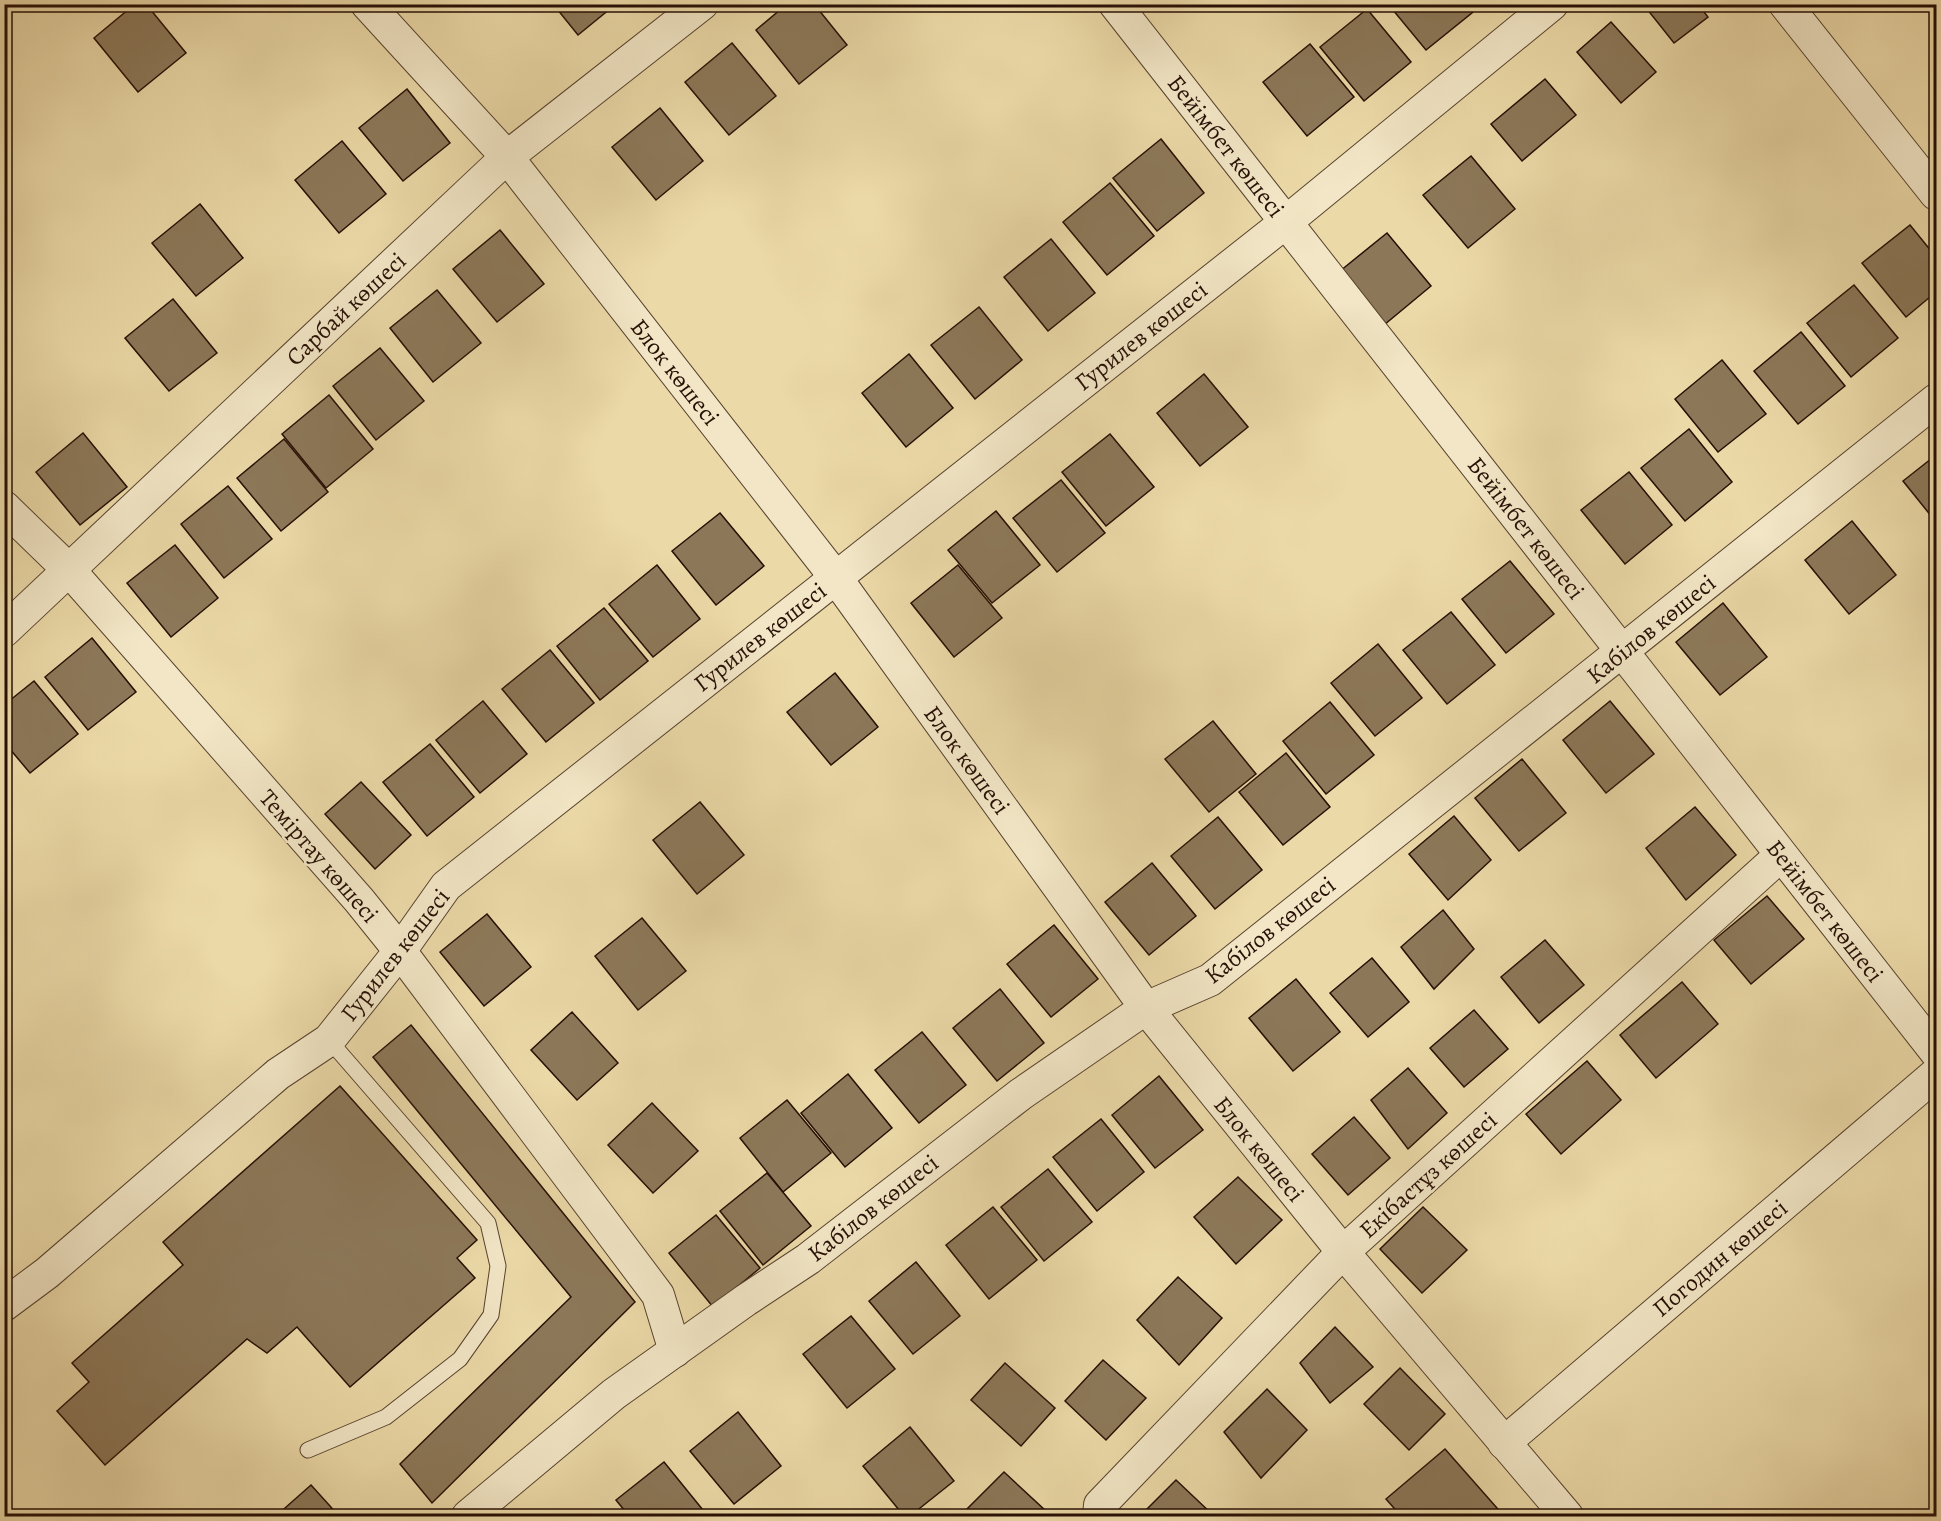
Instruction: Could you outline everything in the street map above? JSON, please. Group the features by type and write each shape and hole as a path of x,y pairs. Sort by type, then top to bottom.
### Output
{"street":[{"name":"Блок көшесі","path":"367,4 507,157 836,578 1146,1008 1342,1252 1567,1516"},
{"name":"Сарбай көшесі","path":"4,631 507,157 702,4"},
{"name":"Бейімбет көшесі","path":"1115,4 1936,1052"},
{"name":"Гурилев көшесі","path":"4,1305 47,1273 278,1074 328,1040 400,951 446,886 1286,222 1552,4"},
{"path":"1785,4 1936,194"},
{"name":"Кабілов көшесі","path":"468,1516 614,1394 807,1259 1021,1094 1146,1008 1209,980 1936,400"},
{"name":"Теміртау көшесі","path":"4,507 70,571 359,900 400,951 658,1295 675,1351"},
{"name":"Екібастұз көшесі","path":"1099,1516 1100,1505 1342,1252 1781,855"},
{"name":"Погодин көшесі","path":"1504,1443 1936,1074"}],"lane":[{"path":"308,1450 386,1418 460,1359 491,1315 498,1266 488,1223 328,1040"}],"building":[{"path":"135,4 146,4 186,53 138,92 94,38"},
{"path":"553,4 616,4 578,35"},
{"path":"787,4 814,4 847,45 799,84 756,30"},
{"path":"1388,4 1467,4 1473,12 1426,50"},
{"path":"1643,4 1698,4 1708,17 1674,43"},
{"path":"1367,9 1411,62 1364,101 1320,47"},
{"path":"1611,22 1656,72 1621,103 1577,52"},
{"path":"732,43 776,96 729,135 685,82"},
{"path":"1310,44 1354,97 1307,136 1263,82"},
{"path":"1545,79 1576,115 1522,161 1491,124"},
{"path":"407,89 450,143 403,181 359,128"},
{"path":"660,108 703,161 656,200 612,147"},
{"path":"1161,139 1204,193 1157,231 1113,178"},
{"path":"342,141 386,194 339,233 295,180"},
{"path":"1471,156 1515,209 1468,248 1423,195"},
{"path":"1110,183 1154,236 1107,275 1063,222"},
{"path":"200,204 243,258 196,296 152,243"},
{"path":"1910,225 1936,257 1936,292 1906,317 1862,263"},
{"path":"500,230 544,284 497,322 453,269"},
{"path":"1387,233 1431,286 1384,325 1340,271"},
{"path":"1051,239 1095,293 1048,331 1004,277"},
{"path":"1854,285 1898,338 1851,377 1807,323"},
{"path":"437,290 481,343 433,382 390,328"},
{"path":"173,299 217,353 169,391 125,338"},
{"path":"979,307 1022,360 975,399 931,345"},
{"path":"1801,332 1845,386 1798,424 1754,371"},
{"path":"380,348 424,401 376,440 333,386"},
{"path":"909,354 953,408 906,447 862,393"},
{"path":"1722,360 1766,414 1718,452 1675,399"},
{"path":"1204,374 1248,427 1200,466 1157,413"},
{"path":"329,395 373,449 326,488 282,434"},
{"path":"1689,429 1732,482 1685,521 1641,468"},
{"path":"83,433 127,487 80,525 36,472"},
{"path":"1110,434 1154,487 1106,526 1062,472"},
{"path":"284,439 328,492 281,531 237,478"},
{"path":"1936,455 1936,522 1903,481"},
{"path":"1629,472 1672,525 1625,564 1581,510"},
{"path":"1061,480 1105,533 1057,572 1013,518"},
{"path":"228,486 272,539 224,578 181,524"},
{"path":"996,511 1040,565 992,603 948,550"},
{"path":"720,513 764,566 716,605 672,551"},
{"path":"1852,521 1896,575 1849,614 1805,560"},
{"path":"175,545 218,598 171,637 127,583"},
{"path":"1510,561 1554,614 1506,653 1462,599"},
{"path":"657,565 700,619 653,657 609,604"},
{"path":"958,565 1002,618 954,657 911,603"},
{"path":"1723,603 1767,657 1720,695 1676,642"},
{"path":"604,608 648,661 600,700 557,646"},
{"path":"1451,612 1495,665 1447,704 1403,650"},
{"path":"92,638 136,692 88,730 45,677"},
{"path":"1378,644 1422,698 1375,736 1331,683"},
{"path":"550,650 594,703 546,742 502,689"},
{"path":"835,673 878,727 831,765 787,712"},
{"path":"34,681 78,734 30,773 4,742 4,705"},
{"path":"483,701 527,754 480,793 436,740"},
{"path":"1610,701 1654,754 1606,793 1563,740"},
{"path":"1330,702 1374,755 1326,794 1283,741"},
{"path":"1213,721 1256,774 1209,812 1165,759"},
{"path":"430,744 474,797 427,836 383,782"},
{"path":"1286,753 1330,807 1283,845 1239,792"},
{"path":"1522,759 1566,813 1519,851 1475,798"},
{"path":"361,782 411,835 375,869 325,814"},
{"path":"700,802 744,855 697,894 653,840"},
{"path":"1695,807 1736,855 1686,900 1646,848"},
{"path":"1454,816 1491,860 1448,900 1409,854"},
{"path":"1218,817 1262,870 1215,909 1171,856"},
{"path":"1152,863 1196,916 1149,955 1105,902"},
{"path":"1767,896 1804,939 1751,984 1714,940"},
{"path":"1443,910 1474,949 1434,989 1401,947"},
{"path":"487,914 531,967 484,1006 440,952"},
{"path":"642,918 686,971 638,1010 595,956"},
{"path":"1054,925 1098,979 1051,1017 1007,964"},
{"path":"1545,940 1584,985 1539,1023 1501,977"},
{"path":"1372,958 1409,1002 1368,1037 1330,993"},
{"path":"1296,979 1340,1032 1293,1071 1249,1018"},
{"path":"1682,982 1718,1024 1656,1078 1620,1035"},
{"path":"1000,989 1044,1043 997,1081 953,1028"},
{"path":"1474,1010 1508,1049 1464,1087 1430,1048"},
{"path":"572,1012 618,1063 577,1100 531,1050"},
{"path":"411,1025 635,1302 432,1503 400,1464 571,1297 373,1057"},
{"path":"922,1032 966,1085 919,1123 875,1070"},
{"path":"1587,1061 1621,1100 1561,1154 1526,1114"},
{"path":"1408,1068 1447,1113 1408,1149 1371,1100"},
{"path":"848,1074 892,1128 845,1167 801,1113"},
{"path":"1159,1076 1203,1130 1155,1168 1112,1115"},
{"path":"340,1086 477,1240 457,1258 475,1278 350,1387 297,1327 267,1353 247,1339 105,1465 57,1411 89,1382 72,1363 183,1265 163,1242"},
{"path":"787,1100 831,1153 783,1192 740,1138"},
{"path":"652,1103 698,1151 653,1193 608,1145"},
{"path":"1354,1117 1390,1158 1348,1195 1312,1154"},
{"path":"1101,1119 1144,1172 1097,1211 1053,1157"},
{"path":"1048,1169 1092,1222 1044,1261 1001,1207"},
{"path":"767,1173 811,1226 763,1265 720,1211"},
{"path":"1238,1177 1282,1220 1236,1264 1194,1217"},
{"path":"993,1207 1037,1260 989,1299 946,1245"},
{"path":"1423,1207 1467,1250 1422,1293 1380,1249"},
{"path":"716,1215 760,1268 713,1307 669,1253"},
{"path":"916,1262 960,1316 913,1354 869,1301"},
{"path":"1178,1277 1222,1318 1179,1365 1137,1320"},
{"path":"851,1316 895,1369 847,1408 803,1354"},
{"path":"1335,1327 1373,1367 1330,1403 1300,1363"},
{"path":"1103,1360 1146,1398 1106,1440 1065,1401"},
{"path":"1005,1363 1055,1408 1021,1446 971,1400"},
{"path":"1400,1368 1445,1414 1409,1450 1364,1404"},
{"path":"1267,1389 1307,1430 1261,1478 1224,1432"},
{"path":"738,1412 781,1466 734,1504 690,1451"},
{"path":"910,1427 954,1481 910,1516 904,1516 863,1466"},
{"path":"1445,1449 1504,1516 1401,1516 1386,1499"},
{"path":"664,1462 706,1516 629,1516 616,1500"},
{"path":"1004,1472 1047,1512 1041,1516 971,1516 965,1511"},
{"path":"1176,1480 1214,1516 1140,1516"},
{"path":"311,1485 339,1516 276,1516"}]}
